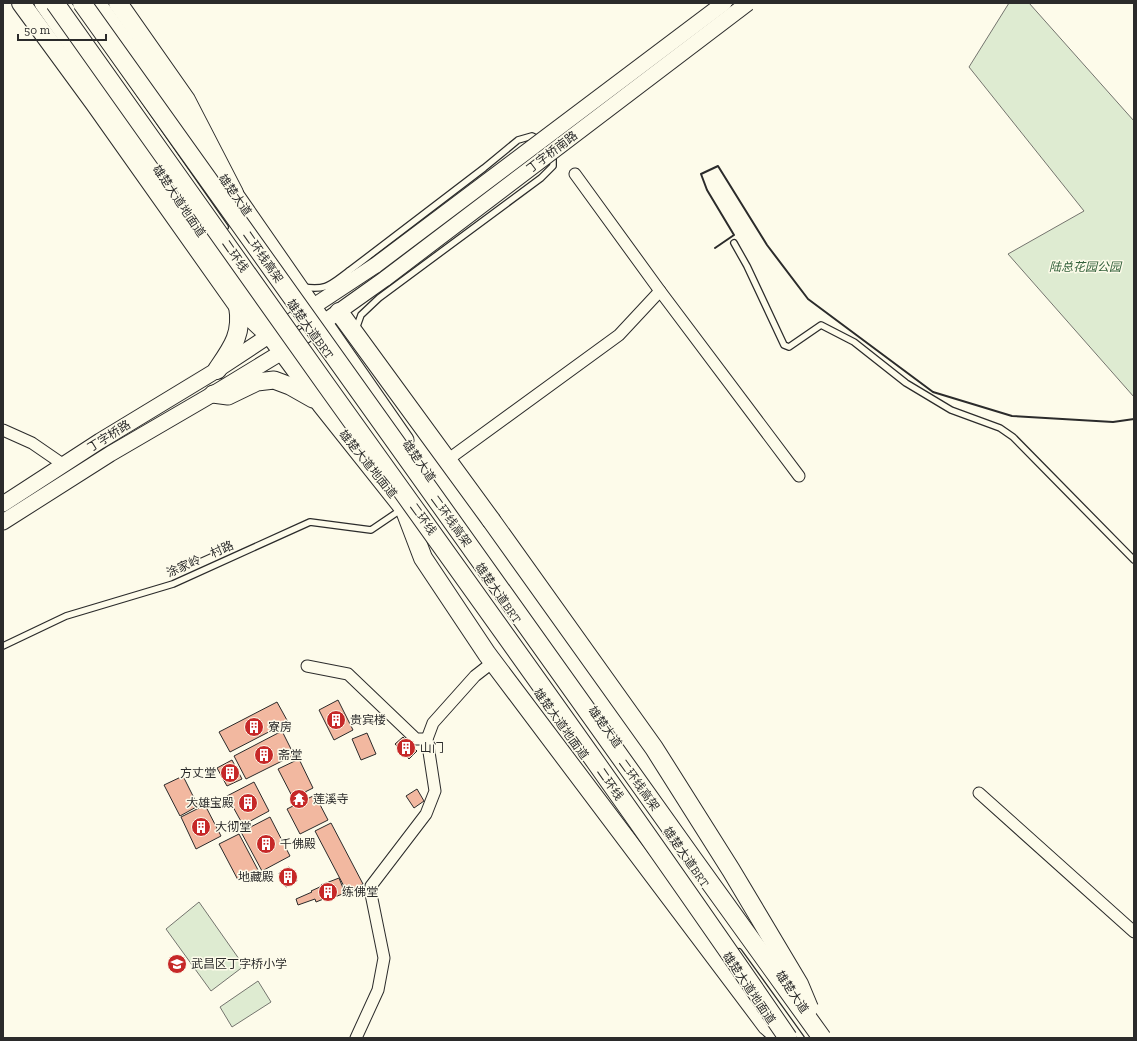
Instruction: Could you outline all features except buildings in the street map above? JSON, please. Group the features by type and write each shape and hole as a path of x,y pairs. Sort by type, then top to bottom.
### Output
{"highway":[{"path":"21,3 95,104 238,306 270,336"},
{"name":"二环线","path":"55,3 325,384 462,574 788,1038"},
{"name":"二环线高架","path":"82,3 692,859 822,1037"},
{"path":"118,3 168,72 193,112 234,192"},
{"path":"217,370 233,346 239,331 240,316 238,306"},
{"path":"340,312 658,754 731,870 799,984 822,1037"},
{"path":"404,508 423,558 493,662 767,1026 782,1038"}],"main road":[{"name":"雄楚大道地面道","path":"43,3 130,126 270,336 321,405 404,508 670,873 782,1038"},
{"name":"雄楚大道","path":"98,3 234,192 597,715 684,834 822,1037"},
{"name":"丁字桥南路","path":"297,329 313,307 376,265 724,3"},
{"name":"丁字桥南路","path":"297,329 324,323 340,312 748,3"},
{"name":"丁字桥路","path":"3,504 270,336 297,329"},
{"name":"丁字桥路","path":"3,522 110,454 282,352 297,329"},
{"path":"213,394 228,396 257,382 274,380 290,386 321,405"}],"street":[{"path":"575,174 660,291 799,476"},
{"path":"446,460 619,336 660,291"},
{"path":"3,430 32,443 64,465"},
{"path":"356,1038 378,990 384,958 371,894 371,886 426,814 435,791 428,739 433,723 475,676 493,662"},
{"path":"307,666 348,674 414,741 428,739"},
{"path":"979,793 1134,932"}],"lane":[{"path":"68,3 227,230"},
{"path":"298,286 314,289 328,287 484,168 518,140 532,136 545,143"},
{"path":"355,334 361,315 379,298 541,178 553,166 553,155 549,149"},
{"path":"734,243 747,266 784,345 789,347 821,325 854,342 906,383 950,410 1000,428 1013,437 1134,560"},
{"path":"343,287 349,270"},
{"path":"355,301 379,298"},
{"name":"涂家岭一村路","path":"3,646 66,616 174,584 310,522 371,530 404,508"},
{"path":"736,947 801,1038"}],"green space":[{"name":"陆总花园公园","path":"1009,3 1029,3 1134,121 1134,397 1008,254 1084,211 969,67"},
{"path":"199,902 244,966 211,991 166,929"},
{"path":"258,981 271,1002 232,1027 220,1007"}],"wall":[{"path":"715,248 734,235 707,190 701,174 718,166 767,245 808,299 933,392 1012,416 1113,422 1134,419"}],"place":[{"name":"贵宾楼","path":"336,720"},
{"name":"寮房","path":"254,727"},
{"name":"山门","path":"406,748"},
{"name":"斋堂","path":"264,755"},
{"name":"方丈堂","path":"230,773"},
{"name":"莲溪寺","path":"299,799"},
{"name":"大雄宝殿","path":"248,803"},
{"name":"大彻堂","path":"201,827"},
{"name":"千佛殿","path":"266,844"},
{"name":"地藏殿","path":"288,877"},
{"name":"练佛堂","path":"328,892"},
{"name":"武昌区丁字桥小学","path":"177,964"}]}
